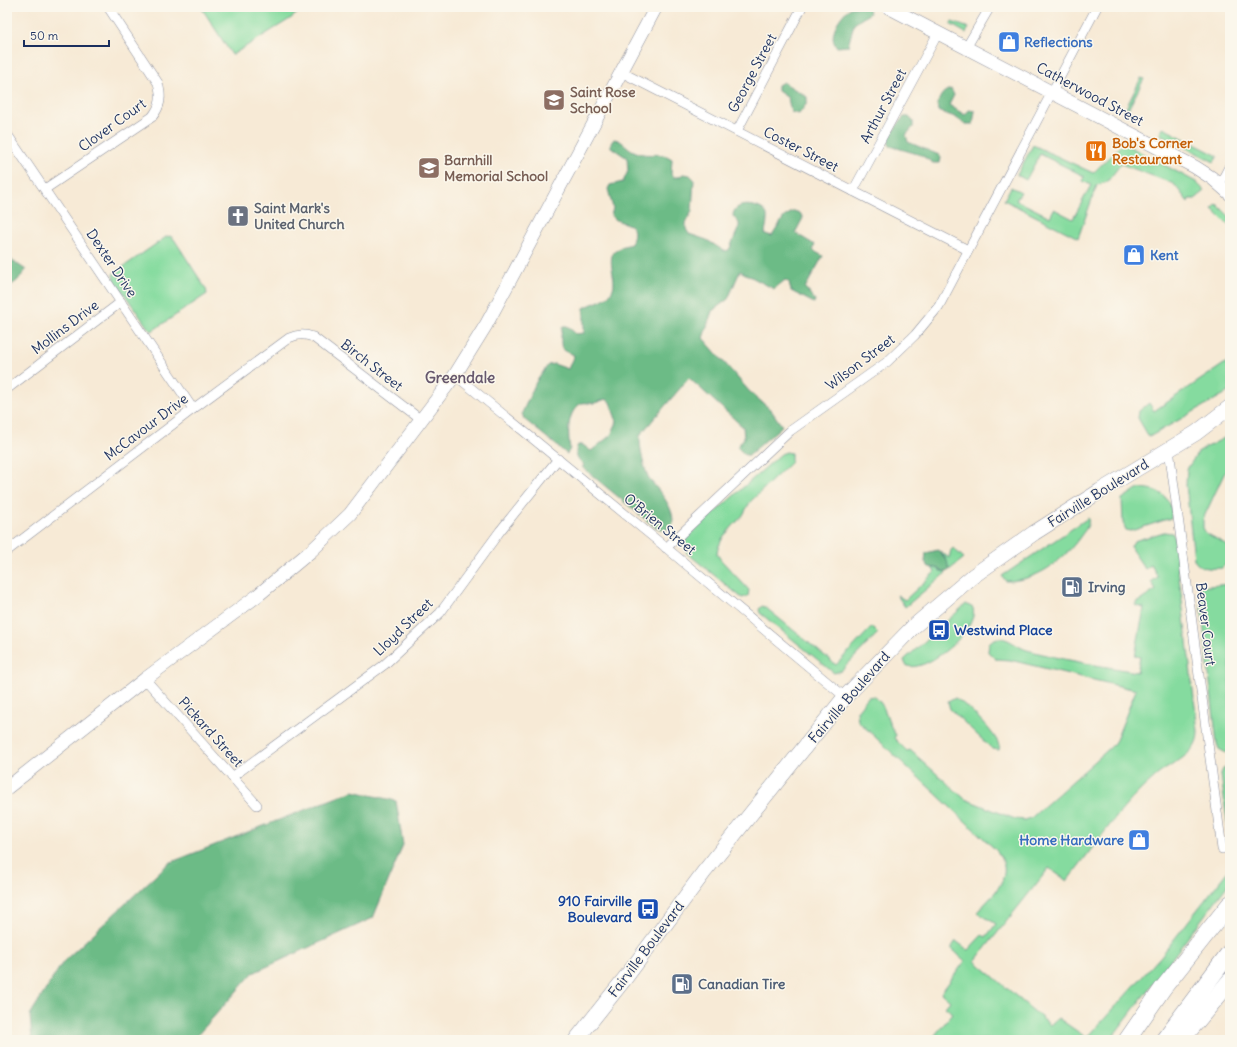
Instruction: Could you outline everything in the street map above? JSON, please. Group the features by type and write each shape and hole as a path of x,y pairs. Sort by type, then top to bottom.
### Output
{"highway":[{"path":"1127,1040 1230,889"},
{"path":"1163,988 1230,904"},
{"path":"1164,1040 1230,952"},
{"path":"1181,1040 1230,981"}],"main road":[{"path":"7,788 145,679 257,596 311,551 350,514 454,375 486,325 656,7"},
{"name":"Catherwood Street","path":"888,7 1194,167 1220,184 1230,194"},
{"name":"Fairville Boulevard","path":"576,1040 626,977 709,866 845,697 913,627 973,576 1056,518 1196,433 1230,407"},
{"name":"Fairville Boulevard","path":"1196,433 1230,419"}],"street":[{"name":"Clover Court","path":"45,189 152,117 160,102 158,83 108,7"},
{"name":"George Street","path":"737,132 802,7"},
{"path":"966,48 990,7"},
{"name":"Wilson Street","path":"666,548 790,431 887,362 907,344 939,306 1097,7"},
{"name":"Arthur Street","path":"853,191 938,34"},
{"name":"Coster Street","path":"621,72 968,250"},
{"name":"Dexter Drive","path":"7,134 193,409"},
{"path":"1220,184 1230,165"},
{"name":"Mollins Drive","path":"7,389 121,302"},
{"name":"McCavour Drive","path":"7,551 193,409 289,338 306,334"},
{"name":"Birch Street","path":"306,334 320,342 420,419"},
{"name":"O'Brien Street","path":"454,375 558,459 845,697"},
{"name":"Beaver Court","path":"1169,449 1222,850"},
{"name":"Lloyd Street","path":"232,777 384,665 440,613 500,531 558,459"},
{"name":"Pickard Street","path":"145,679 256,805"}],"green space":[{"path":"201,7 305,7 290,19 232,55"},
{"path":"852,7 868,7 870,13 854,24 848,46 837,47 833,37 836,25 843,14"},
{"path":"952,22 969,28 966,33 950,24"},
{"path":"1141,78 1144,79 1125,115 1123,114"},
{"path":"783,82 807,97 807,103 799,114 791,112 788,98 778,91 778,85"},
{"path":"951,89 954,95 949,105 965,115 969,110 975,111 973,124 965,124 955,117 938,111 940,97 944,92"},
{"path":"904,117 909,117 913,121 913,127 906,135 908,142 939,155 941,158 940,163 933,163 921,155 890,146 888,141"},
{"path":"1163,128 1218,156 1214,162 1160,134"},
{"path":"614,139 620,141 633,151 641,154 659,154 668,156 672,159 671,174 673,177 679,177 683,174 690,175 694,179 692,211 686,223 686,229 689,234 707,240 724,251 729,250 739,227 739,223 733,216 734,211 738,207 749,205 765,211 767,217 765,234 772,236 784,217 794,211 800,213 803,218 795,233 815,245 812,250 823,256 805,288 815,300 814,303 791,291 789,282 785,280 774,289 740,271 728,299 712,311 703,338 749,391 771,410 782,426 749,455 745,455 737,447 744,438 743,427 689,378 640,435 642,458 648,476 670,507 672,514 672,526 666,530 656,528 582,467 584,465 576,454 578,445 583,445 591,451 611,435 617,422 610,402 606,399 595,403 582,403 577,407 573,412 569,424 570,449 567,454 524,419 522,413 536,382 548,365 554,364 568,369 574,355 562,348 561,337 563,326 567,326 576,334 584,333 584,308 605,298 613,289 614,279 611,263 613,253 621,247 631,244 634,231 632,227 611,216 613,208 608,189 610,185 623,182 628,171 627,158 611,147 611,143"},
{"path":"1123,143 1196,182 1205,191 1195,199 1189,199 1188,202 1174,184 1121,164 1107,182 1097,185 1078,238 1004,200 1011,187 1021,192 1016,200 1050,217 1054,209 1073,219 1091,185 1083,181 1084,176 1040,154 1026,180 1017,175 1033,145 1093,173"},
{"path":"1217,204 1230,217 1230,227 1212,209"},
{"path":"170,236 174,239 206,289 207,294 152,331 148,328 114,279 113,274 166,237"},
{"path":"7,257 26,270 17,281 7,288"},
{"path":"1230,360 1230,391 1149,437 1138,418 1139,411 1149,403 1154,411"},
{"path":"1230,435 1230,467 1224,474 1203,519 1203,528 1206,533 1229,546 1230,560 1222,568 1206,568 1198,565 1194,559 1186,485 1187,469 1199,451"},
{"path":"786,452 791,453 791,462 750,502 743,515 723,537 718,548 717,554 721,560 749,590 748,596 742,598 687,553 684,543 688,536 781,454"},
{"path":"1137,489 1150,489 1162,494 1170,504 1171,518 1131,531 1126,530 1123,523 1122,499"},
{"path":"1088,518 1086,528 1073,546 1066,554 1048,568 1028,578 1017,580 1006,581 1002,576"},
{"path":"1164,532 1172,533 1174,536 1198,731 1194,746 1183,758 1162,771 1143,787 1109,826 1067,881 1049,868 975,961 1050,1025 1058,1018 1087,1038 1161,956 1230,868 1230,882 1110,1040 931,1040 953,1013 945,1007 950,1001 941,993 965,961 951,948 956,941 968,950 982,935 986,937 996,924 977,912 1001,884 1004,876 1002,859 996,850 858,721 857,711 868,697 874,696 882,705 890,725 896,735 894,738 907,751 910,750 965,799 1015,819 1025,820 1031,818 1112,746 1116,740 1136,690 1010,660 995,659 988,652 989,643 994,639 1003,638 1022,648 1041,654 1137,672 1140,657 1135,656 1144,608 1136,606 1135,604 1156,590 1151,582 1158,577 1151,565 1145,569 1132,550 1131,546 1134,541"},
{"path":"953,548 964,558 948,571 946,559 940,551 949,558"},
{"path":"938,550 947,561 949,570 947,572 929,567 925,562 926,553"},
{"path":"932,568 937,568 941,571 947,572 905,607 897,595 905,600 935,572"},
{"path":"1230,584 1230,752 1226,753 1219,749 1217,744 1199,587"},
{"path":"966,604 973,608 973,617 968,627 959,638 937,657 925,664 914,667 906,665 904,660"},
{"path":"762,606 836,665 872,627 878,633 841,671 834,673 760,613 759,609"},
{"path":"955,698 975,714 990,730 996,738 999,745 999,750 993,749 988,745 950,709 948,702"},
{"path":"1230,766 1230,844 1221,774 1223,769"},
{"path":"353,791 396,801 403,845 373,918 253,973 193,1040 32,1040 30,1015 63,962 169,863"}],"place":[{"name":"Reflections","path":"1009,42"},
{"name":"Saint Rose School","path":"554,100"},
{"name":"Bob's Corner Restaurant","path":"1096,151"},
{"name":"Barnhill Memorial School","path":"429,168"},
{"name":"Saint Mark's United Church","path":"238,216"},
{"name":"Kent","path":"1134,255"},
{"name":"Irving","path":"1072,587"},
{"name":"Westwind Place","path":"939,630"},
{"name":"Home Hardware","path":"1139,840"},
{"name":"910 Fairville Boulevard","path":"648,909"},
{"name":"Canadian Tire","path":"682,984"}],"district":[{"name":"Greendale","path":"460,378"}]}
